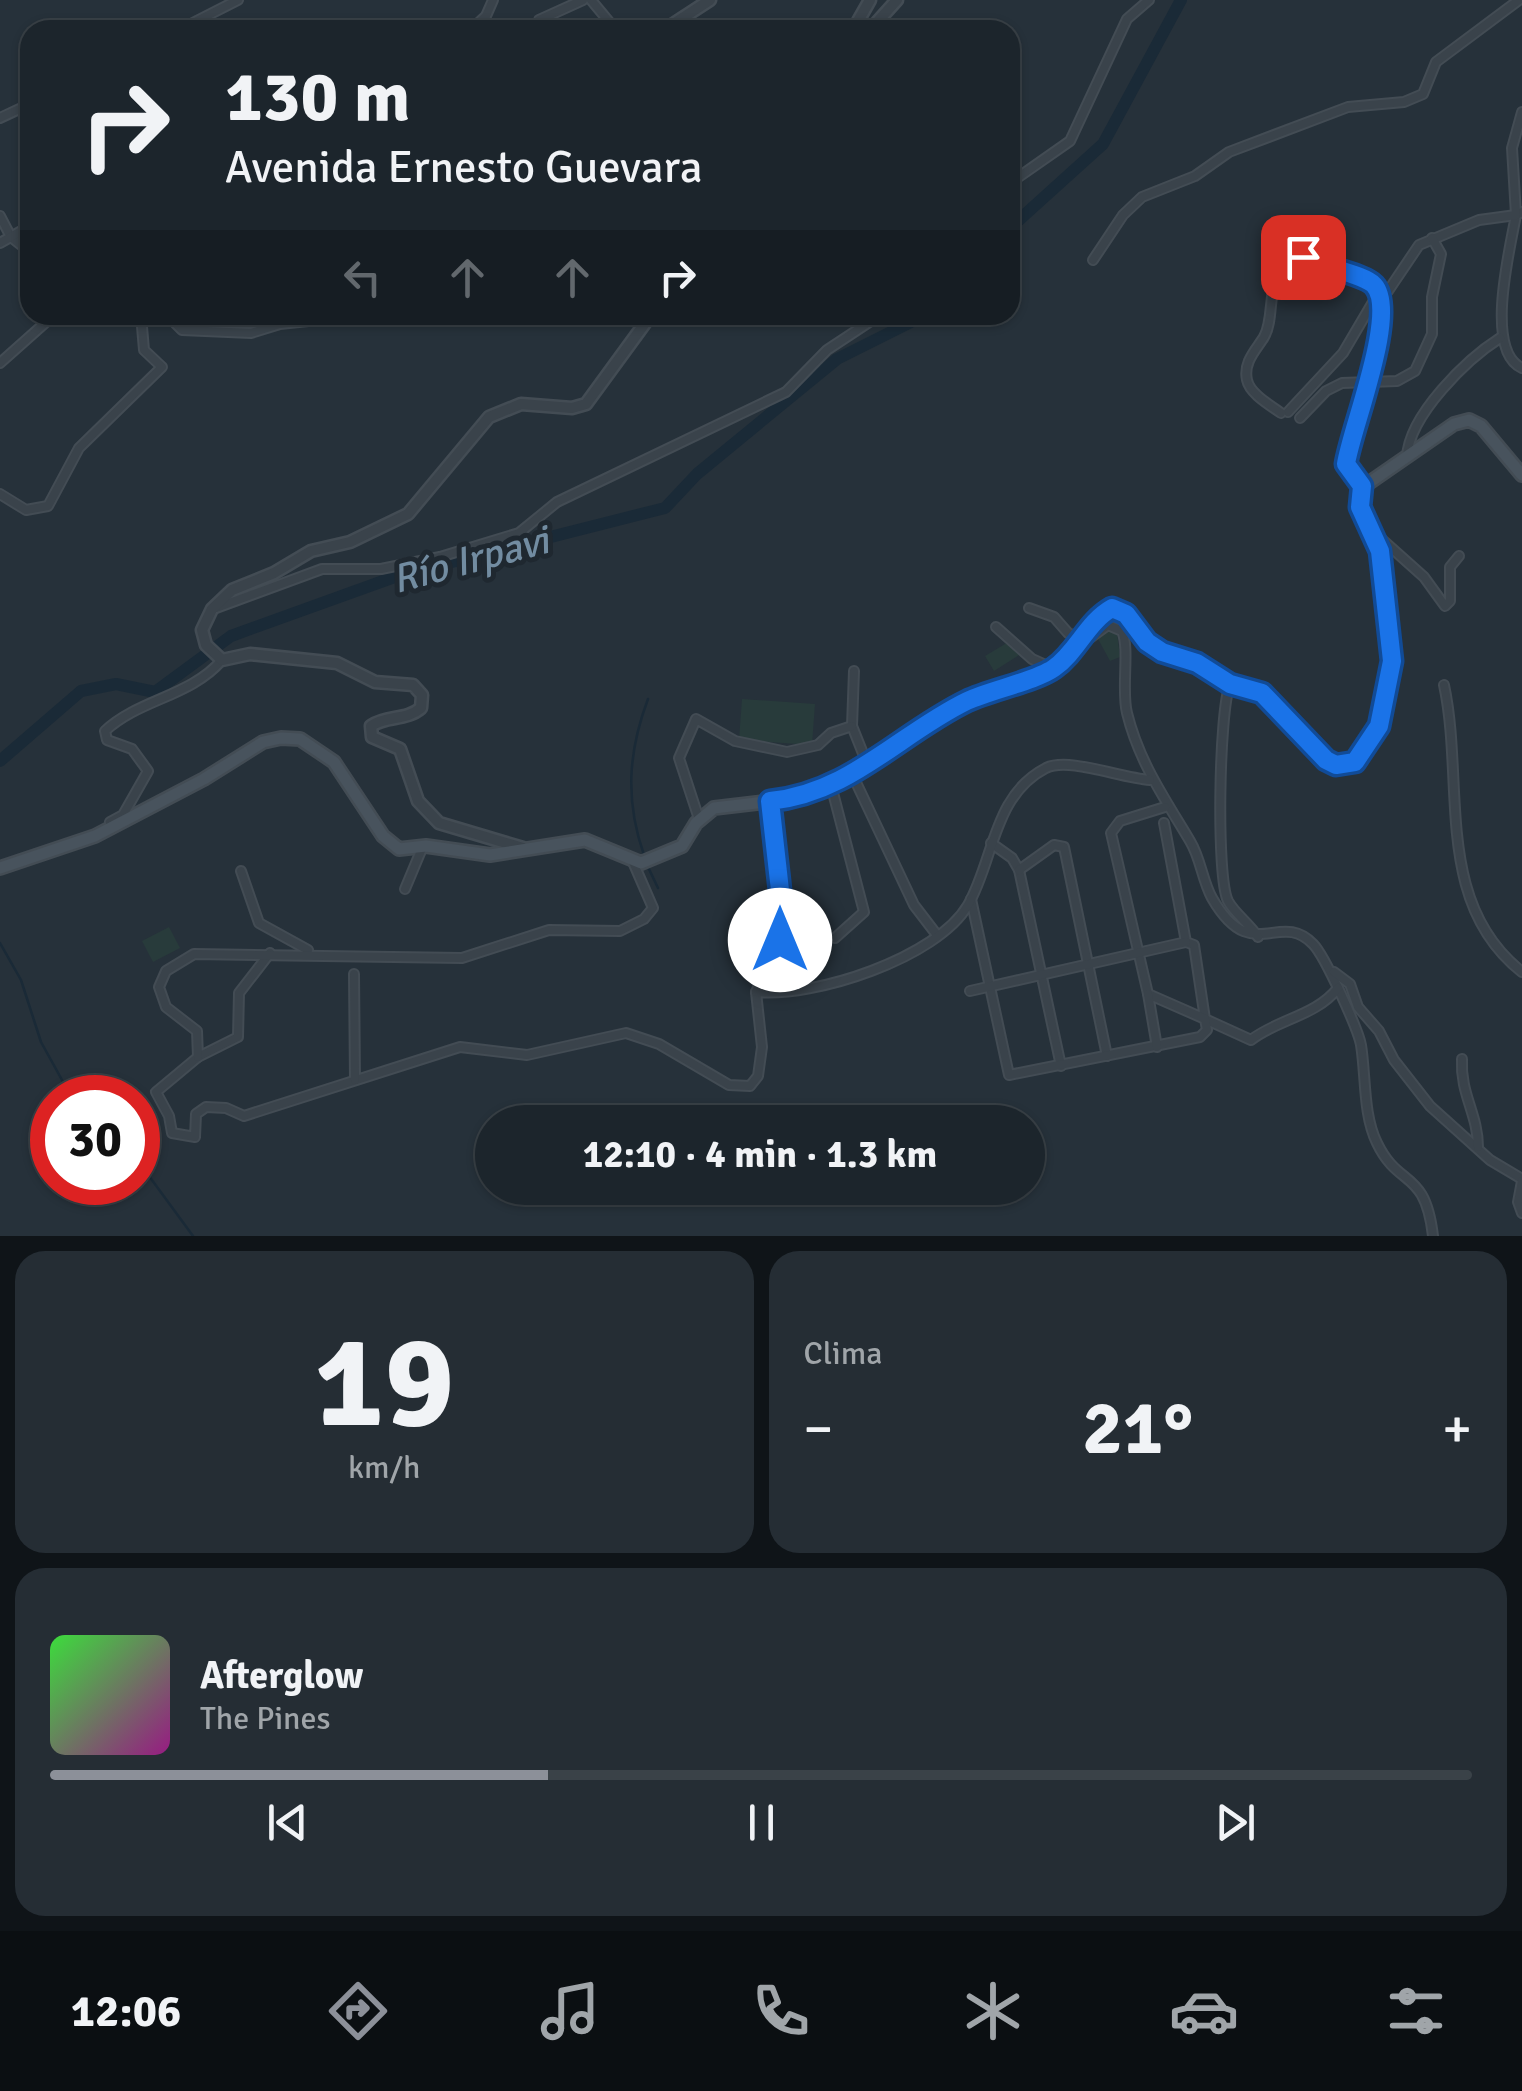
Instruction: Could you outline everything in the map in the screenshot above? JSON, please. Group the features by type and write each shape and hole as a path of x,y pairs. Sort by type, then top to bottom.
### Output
{"main road":[{"path":"0,868 80,842 204,780 263,742 281,738 300,739 334,762 392,844 409,850 423,846 468,855 538,850 585,840 642,861 682,846 699,819 714,808 808,795 853,776 968,700 1054,668 1098,616 1119,608 1147,642 1271,700 1331,763 1344,765 1362,757 1379,726 1392,661 1391,622 1376,535 1360,507 1362,486 1454,424 1469,420 1482,426 1522,475"}],"street":[{"path":"199,20 238,0"},
{"path":"540,20 587,0 606,20"},
{"path":"679,20 710,0"},
{"path":"879,20 897,0"},
{"path":"1020,175 1070,141 1127,20 1149,0"},
{"path":"1093,260 1123,215 1142,197 1195,176 1229,152 1348,106 1404,102 1423,94 1436,62 1519,0"},
{"path":"1522,112 1512,148 1519,214 1500,338 1515,365 1522,368"},
{"path":"1362,486 1346,464 1378,346 1380,298 1370,282 1323,268 1303,257 1282,270 1269,296 1265,336 1252,352 1246,375 1251,388 1285,413 1343,353 1380,298 1419,245 1479,220 1519,214"},
{"path":"0,216 10,237 20,244"},
{"path":"0,243 20,232"},
{"path":"1300,418 1333,387 1403,380 1415,371 1428,346 1432,296 1441,261 1432,238"},
{"path":"0,363 43,325"},
{"path":"0,494 26,510 48,506 78,448 162,367 144,350 141,325"},
{"path":"177,325 182,330 251,332 276,325"},
{"path":"538,850 461,832 422,809 410,786 400,748 377,741 369,732 382,719 411,715 421,708 422,695 413,686 375,682 342,664 258,654 219,658 206,646 202,630 212,609 232,590 274,573 298,556 350,542 408,514 489,417 521,404 572,408 586,404 645,325"},
{"path":"212,609 322,568 381,569 440,558 519,533 557,502 786,392 827,350 865,325"},
{"path":"1406,458 1419,424 1455,374 1500,338"},
{"path":"1376,535 1424,577 1444,606 1450,601 1450,567 1459,556"},
{"path":"1029,608 1054,616 1078,640 1086,641 1108,625 1125,636 1126,708 1150,780 1192,844 1222,914 1241,932 1258,937 1276,932 1299,935 1312,942 1330,969 1361,1041 1373,1133 1389,1161 1423,1191 1433,1236"},
{"path":"996,628 1032,659 1054,668"},
{"path":"80,842 123,815 148,771 132,749 107,740 104,731 117,719 204,681 219,658"},
{"path":"854,671 852,726 868,766"},
{"path":"1230,684 1222,709 1224,726 1217,775 1222,795 1225,890 1228,900 1258,937"},
{"path":"1444,685 1462,874 1481,931 1522,972"},
{"path":"699,819 680,758 696,719 735,741 788,752 818,745 831,732 852,726"},
{"path":"756,992 780,994 846,982 938,935 971,899 990,843 1013,797 1046,768 1077,764 1118,778 1150,780"},
{"path":"853,776 914,905 930,930 938,935"},
{"path":"831,785 864,912 835,938"},
{"path":"270,953 239,993 238,1037 198,1057 156,1092 169,1116 170,1130 176,1135 194,1137 196,1114 206,1108 226,1108 244,1116 460,1047 528,1054 626,1032 659,1044 729,1085 750,1086 758,1076 762,1047 756,992 784,926 770,801"},
{"path":"1157,1046 1111,833 1116,823 1165,807"},
{"path":"1164,822 1186,942"},
{"path":"990,843 1012,858 1019,870 1060,1066"},
{"path":"1019,870 1054,845 1064,847 1107,1056"},
{"path":"405,889 423,846"},
{"path":"198,1057 196,1031 166,1007 159,987 162,976 194,954 312,952 462,958 549,930 620,931 644,919 652,908 642,861"},
{"path":"241,871 259,922 312,952"},
{"path":"970,992 992,987 1040,977 1139,955 1186,942 1194,946 1207,1030 1200,1037 1009,1075 992,987 971,899"},
{"path":"1330,969 1350,984 1358,1007 1380,1031 1394,1060 1430,1106 1490,1160 1522,1180 1518,1202 1522,1213"},
{"path":"354,974 355,1080"},
{"path":"1148,994 1251,1040 1318,1007 1338,988"},
{"path":"1462,1058 1463,1095 1476,1126 1478,1147"}],"shaded area":[{"path":"1107,631 1117,633 1120,657 1110,661 1098,639"},
{"path":"1010,641 1019,655 994,671 985,656"},
{"path":"742,699 815,704 812,745 739,740"},
{"path":"169,927 180,948 153,962 142,941"}],"waterway":[{"name":"Río Irpavi","path":"1020,219 1103,144 1181,0"},
{"name":"Río Irpavi","path":"0,761 81,691 116,684 155,692 231,636 400,575 665,508 697,474 837,359 905,325"},
{"path":"644,855 634,815 631,777 636,738 648,699"},
{"path":"648,867 658,888"},
{"path":"0,943 21,980 41,1042 59,1075"},
{"path":"160,1191 193,1236"}],"route":[{"path":"780,940 784,926 770,801 808,795 853,776 968,700 1054,668 1098,616 1112,608 1126,614 1147,642 1162,652 1208,668 1230,684 1262,693 1326,760 1344,765 1362,757 1379,726 1391,676 1391,622 1376,535 1360,507 1362,486 1346,464 1378,346 1380,294 1363,278 1323,268 1303,257"}]}
